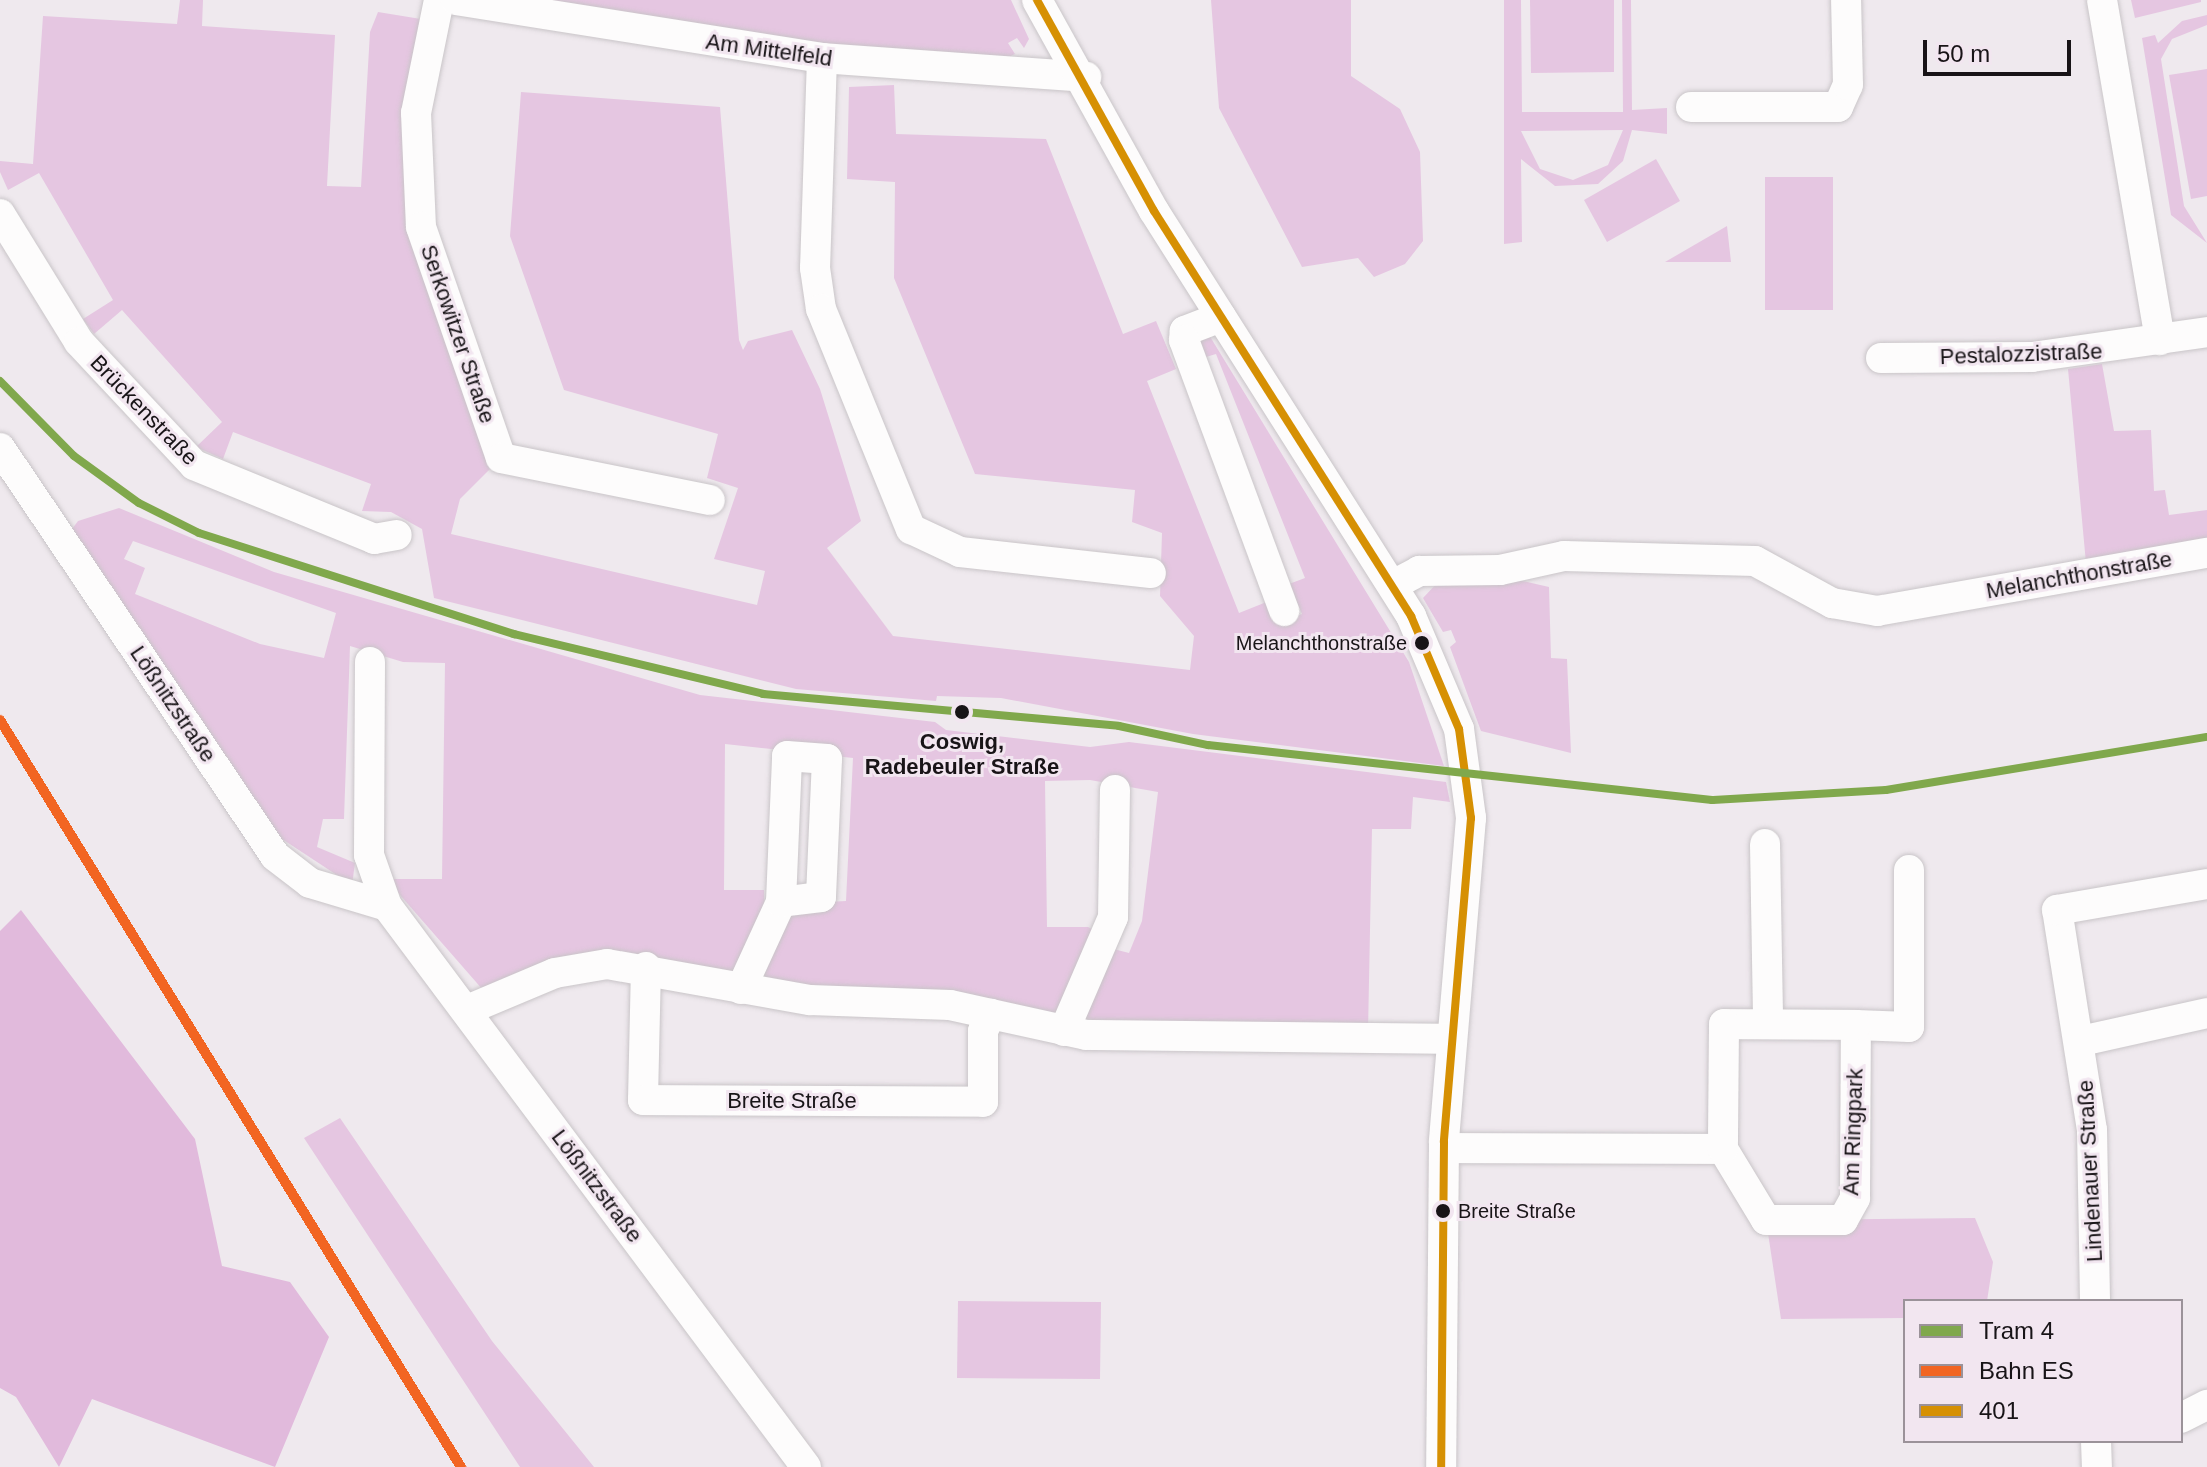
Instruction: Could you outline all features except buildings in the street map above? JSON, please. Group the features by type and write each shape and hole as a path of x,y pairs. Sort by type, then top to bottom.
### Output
{"street":[{"name":"Serkowitzer Straße","path":"439,0 416,113 421,227 501,458 710,500"},
{"name":"Am Mittelfeld","path":"456,0 822,58 1086,77"},
{"path":"1037,0 1086,77 1154,211 1393,585 1443,683 1464,752 1471,818 1450,1039 1444,1148 1441,1467"},
{"path":"1691,107 1838,107 1848,85 1846,0"},
{"path":"2102,0 2160,340"},
{"path":"822,58 815,254 821,309 911,529 960,552 1151,573"},
{"name":"Brückenstraße","path":"0,214 79,342 194,465 374,539 397,535"},
{"path":"1221,317 1185,331 1184,340 1284,611"},
{"name":"Pestalozzistraße","path":"1881,358 2032,357 2207,332"},
{"name":"Lößnitzstraße","path":"0,448 275,856 310,883 387,906"},
{"name":"Melanchthonstraße","path":"1393,585 1419,571 1500,570 1564,556 1755,561 1832,603 1877,611 2207,553"},
{"name":"Lößnitzstraße","path":"370,662 369,855 387,906 806,1467"},
{"path":"1064,1031 1113,917 1115,790"},
{"path":"1765,844 1768,1023"},
{"path":"1444,1148 1723,1149 1724,1024 1909,1027 1909,870"},
{"name":"Lindenauer Straße","path":"2095,1299 2092,1130 2081,1041 2057,910 2207,884"},
{"path":"741,989 781,902"},
{"path":"467,1010 555,973 646,967 741,989 991,1014 1064,1031 1450,1039"},
{"name":"Breite Straße","path":"646,967 643,1100 983,1102 983,1031 991,1014"},
{"path":"2081,1041 2207,1013"},
{"name":"Am Ringpark","path":"1723,1149 1766,1220 1843,1220 1855,1198 1856,1025"},
{"path":"2183,1417 2207,1405"},
{"path":"2096,1443 2097,1467"}],"shaded area":[{"path":"180,0 203,0 202,26 335,35 327,186 361,187 370,32 378,12 433,21 419,199 501,458 460,499 451,534 757,605 765,571 714,559 738,488 707,478 718,434 564,390 510,236 521,92 720,107 739,340 743,350 748,341 792,330 820,389 861,521 827,548 893,636 1190,670 1194,636 1160,596 1162,533 1132,522 1135,490 975,474 894,278 895,182 847,179 849,87 894,85 896,134 1046,139 1123,334 1156,321 1176,369 1147,381 1239,613 1269,601 1277,623 1302,614 1289,584 1305,578 1216,354 1199,359 1192,335 1206,330 1409,662 1444,766 1193,734 1001,698 937,696 936,701 796,689 434,598 422,529 391,512 362,511 371,484 233,432 223,459 196,447 222,422 122,310 94,334 83,319 113,300 39,173 8,190 0,172 0,161 33,164 43,16 177,24"},
{"path":"518,0 1011,0 1029,39 1024,48 1017,38 1008,43 1015,54 1006,58 800,43"},
{"path":"1211,0 1351,0 1351,76 1400,109 1420,152 1423,241 1405,264 1374,277 1358,258 1302,267 1219,108"},
{"path":"1504,0 1521,0 1522,112 1623,112 1622,0 1631,0 1632,110 1667,108 1667,134 1632,130 1623,161 1598,184 1555,186 1521,159 1522,242 1504,244","holes":["1623,130 1608,165 1573,180 1540,169 1521,131"]},
{"path":"1530,0 1614,0 1614,72 1531,73"},
{"path":"2131,0 2201,0 2201,2 2135,18"},
{"path":"2207,15 2207,25 2172,39 2161,59 2184,206 2207,243 2171,215 2142,38 2155,35 2158,43 2182,21"},
{"path":"2207,69 2207,196 2191,199 2169,75"},
{"path":"1656,159 1680,201 1607,242 1584,200"},
{"path":"1765,177 1833,177 1833,310 1765,310"},
{"path":"1727,226 1731,262 1665,262"},
{"path":"2102,364 2114,431 2151,430 2154,491 2165,490 2169,515 2207,510 2207,542 2086,563 2068,369"},
{"path":"119,508 274,572 700,695 935,722 946,730 1090,747 1129,742 1446,782 1450,802 1413,797 1411,829 1372,829 1368,1032 1066,1023 651,969 490,998 386,879 442,879 445,663 403,662 350,646 344,819 323,819 317,847 355,863 352,885 276,835 69,533 78,521","holes":["133,541 336,613 324,658 260,644 135,594 145,568 124,559","725,744 853,758 846,901 810,903 765,922 764,890 724,890","1090,780 1158,792 1142,921 1129,953 1098,945 1102,934 1088,927 1047,927 1045,781"]},
{"path":"1514,579 1549,587 1551,658 1567,659 1571,753 1481,731 1450,647 1456,642 1451,630 1443,632 1423,598 1440,580"},
{"path":"21,910 195,1139 222,1266 290,1282 329,1337 275,1467 92,1399 59,1467 16,1397 0,1388 0,931"},
{"path":"340,1118 492,1341 594,1467 520,1467 304,1138"},
{"path":"1975,1218 1993,1262 1987,1299 1903,1299 1903,1318 1781,1319 1766,1220"},
{"path":"958,1301 1101,1302 1100,1379 957,1378"}],"tram line":[{"name":"4","path":"0,381 74,456 139,503 199,533 514,634 763,694 1119,726 1208,745 1712,800 1886,790 2207,737"}],"rail line":[{"name":"ES","path":"0,720 461,1467"}],"transit line":[{"name":"401","path":"1037,0 1154,211 1411,616 1459,729 1471,818 1444,1142 1441,1467"}],"place":[{"name":"Melanchthonstraße","path":"1422,643"},
{"name":"Coswig, Radebeuler Straße","path":"962,712"},
{"name":"Breite Straße","path":"1443,1211"}]}
